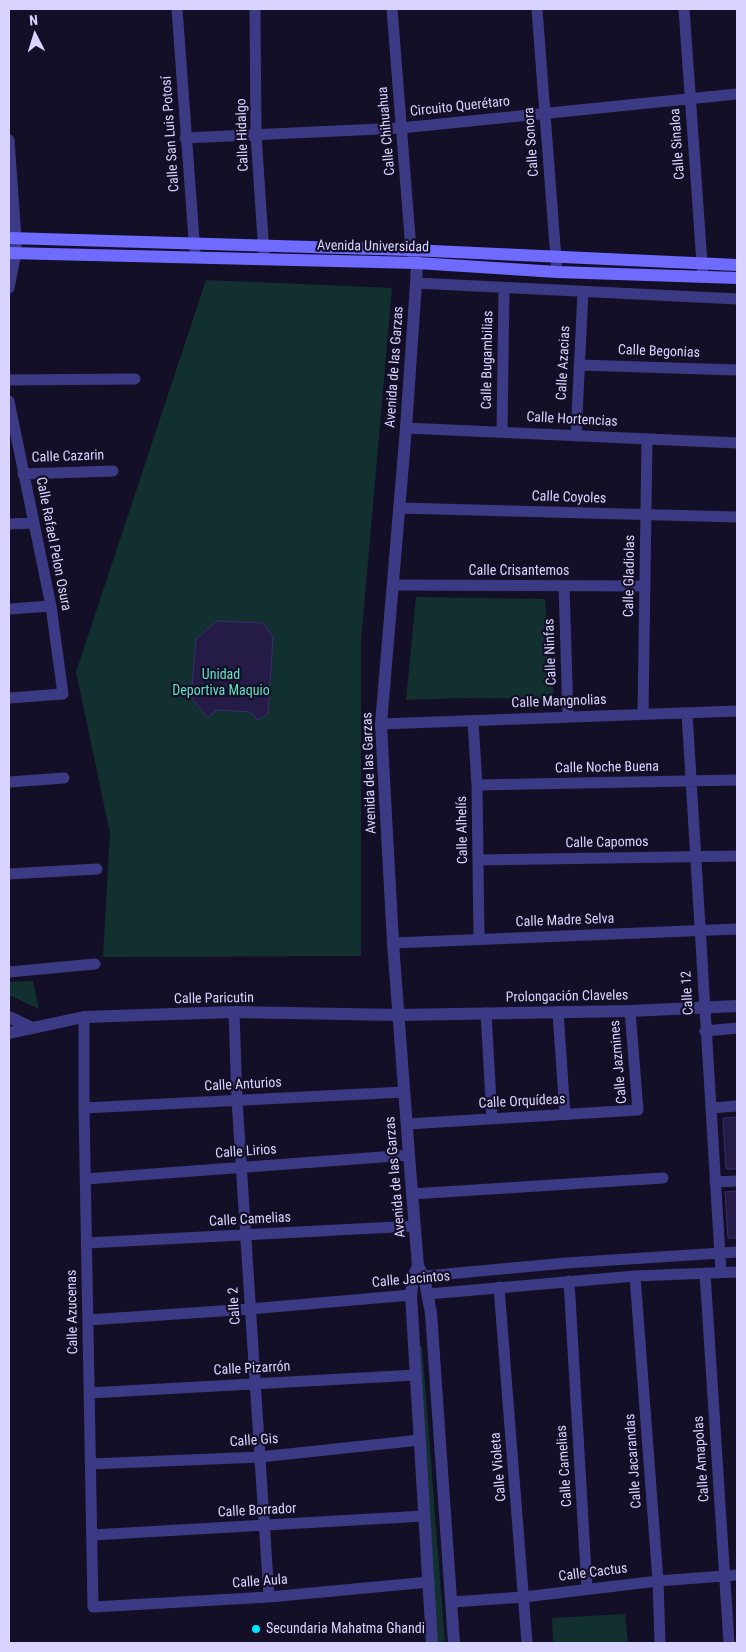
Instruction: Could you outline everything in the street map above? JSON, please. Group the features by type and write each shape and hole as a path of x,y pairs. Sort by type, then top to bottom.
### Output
{"main road":[{"name":"Avenida Universidad","path":"12,238 411,250 737,265"},
{"name":"Avenida Universidad","path":"12,253 417,262 557,272 737,278"}],"street":[{"name":"Calle San Luis Potosí","path":"177,9 195,257"},
{"name":"Calle Hidalgo","path":"255,9 256,135 265,260"},
{"name":"Calle Chihuahua","path":"392,9 411,250"},
{"name":"Calle Sonora","path":"537,9 557,272"},
{"name":"Calle Sinaloa","path":"684,9 703,277"},
{"name":"Circuito Querétaro","path":"185,138 402,128 737,94"},
{"path":"9,140 12,238 9,288"},
{"name":"Avenida de las Garzas","path":"411,250 417,262 416,283 400,508 381,724 393,943 412,1194 419,1273 428,1294 431,1313 454,1643"},
{"path":"416,283 737,300"},
{"name":"Calle Bugambilias","path":"502,432 504,288"},
{"name":"Calle Azacias","path":"576,436 583,292"},
{"name":"Calle Begonias","path":"579,365 737,370"},
{"path":"9,380 135,379"},
{"name":"Calle Rafael Pelon Osura","path":"9,401 51,606 64,694 9,698"},
{"name":"Calle Hortencias","path":"406,428 737,443"},
{"name":"Calle Gladiolas","path":"643,714 647,439"},
{"name":"Calle Cazarin","path":"23,474 113,471"},
{"name":"Calle Coyoles","path":"400,508 737,517"},
{"path":"9,524 34,523"},
{"name":"Calle Crisantemos","path":"393,585 645,586"},
{"name":"Calle Ninfas","path":"564,586 568,717"},
{"path":"9,609 51,606"},
{"name":"Calle Mangnolias","path":"381,724 737,711"},
{"name":"Calle 12","path":"687,713 720,1272"},
{"name":"Calle Alhelís","path":"473,721 477,785 479,939"},
{"path":"9,782 64,778"},
{"name":"Calle Noche Buena","path":"477,785 737,780"},
{"name":"Calle Capomos","path":"478,860 737,856"},
{"path":"9,874 97,869"},
{"name":"Calle Madre Selva","path":"393,943 737,929"},
{"path":"9,972 95,964"},
{"name":"Prolongación Claveles","path":"398,1015 630,1012 704,1006 737,1006"},
{"name":"Calle Paricutin","path":"9,1034 84,1017 234,1012 398,1015"},
{"name":"Calle 2","path":"234,1012 241,1167 269,1597"},
{"path":"558,1012 565,1114"},
{"name":"Calle Jazmines","path":"630,1012 638,1110"},
{"path":"486,1013 492,1119"},
{"path":"9,1017 32,1028"},
{"name":"Calle Azucenas","path":"84,1017 93,1607"},
{"path":"705,1031 737,1028"},
{"name":"Calle Anturios","path":"84,1108 404,1092"},
{"path":"711,1108 737,1106"},
{"name":"Calle Orquídeas","path":"407,1124 638,1110"},
{"name":"Calle Lirios","path":"86,1179 409,1155"},
{"path":"412,1194 663,1178"},
{"path":"715,1182 737,1181"},
{"name":"Calle Camelias","path":"87,1243 415,1226"},
{"name":"Calle Jacintos","path":"419,1273 737,1252"},
{"name":"Calle Jacintos","path":"88,1320 250,1309 635,1276 737,1272"},
{"name":"Avenida de las Garzas","path":"419,1273 411,1295 432,1643"},
{"name":"Calle Amapolas","path":"705,1273 729,1643"},
{"name":"Calle Jacarandas","path":"635,1276 658,1581 660,1643"},
{"name":"Calle Camelias","path":"568,1281 588,1589"},
{"name":"Calle Violeta","path":"499,1288 527,1643"},
{"name":"Calle Pizarrón","path":"89,1393 416,1375"},
{"name":"Calle Gis","path":"91,1464 260,1457 420,1440"},
{"name":"Calle Borrador","path":"92,1535 424,1516"},
{"name":"Calle Cactus","path":"452,1602 524,1597 658,1581 737,1575"},
{"name":"Calle Aula","path":"93,1607 269,1597 429,1582"}],"green space":[{"name":"Unidad Deportiva Maquio","path":"206,280 392,288 361,641 361,956 103,957 110,833 76,672"},
{"path":"416,597 545,599 554,699 464,698 406,700"},
{"path":"33,981 39,1009 9,995 9,982"},
{"path":"417,1346 422,1346 445,1643 437,1643"},
{"path":"625,1614 628,1643 553,1643 552,1618"}],"building":[{"path":"217,621 263,623 273,637 268,713 258,720 250,712 216,710 208,718 191,697 196,639"},
{"path":"737,1117 737,1169 726,1169 723,1118"},
{"path":"737,1191 737,1238 728,1238 725,1192"}],"place":[{"name":"Secundaria Mahatma Ghandi","path":"256,1629"}]}
